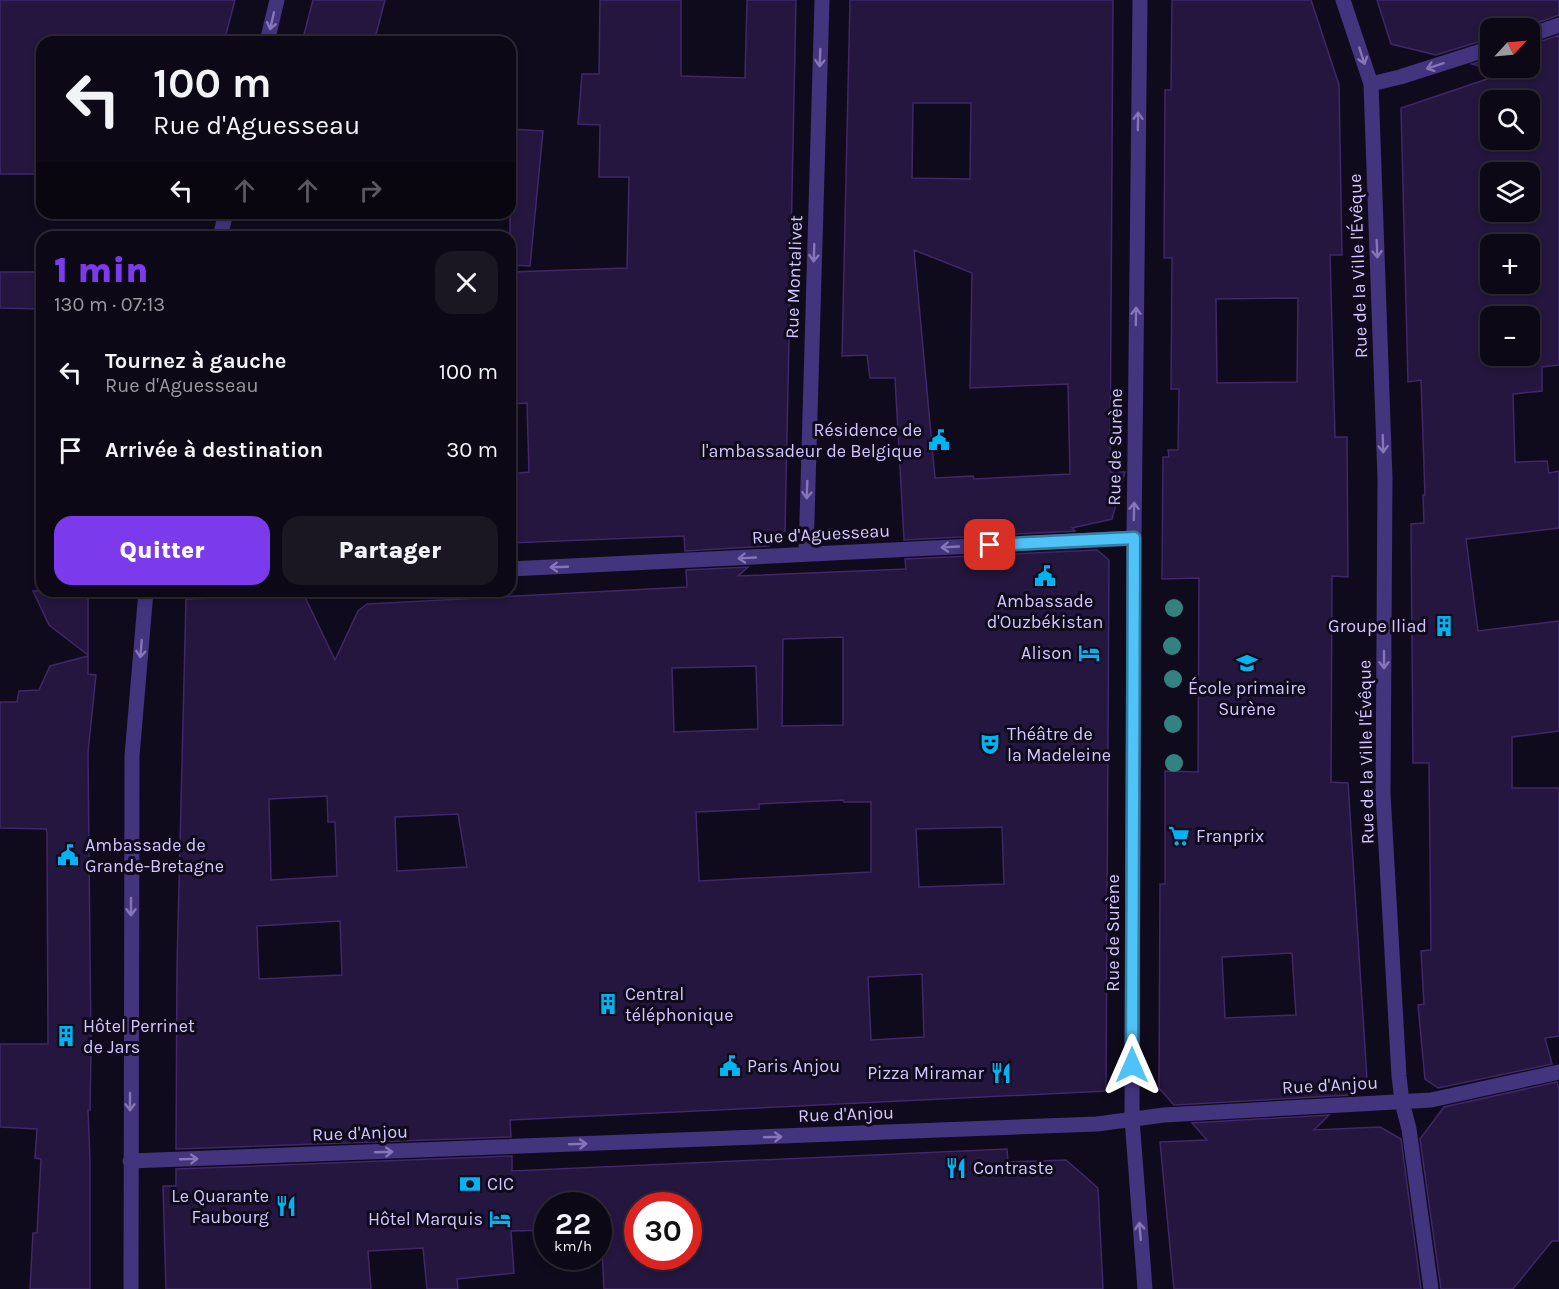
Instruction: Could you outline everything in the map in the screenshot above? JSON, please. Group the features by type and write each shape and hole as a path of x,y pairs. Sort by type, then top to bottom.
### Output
{"street":[{"path":"268,36 277,0"},
{"name":"Rue Montalivet","path":"806,554 822,0"},
{"name":"Rue de Surène","path":"1140,0 1134,538 1132,1119 1145,1289"},
{"name":"Rue de la Ville l'Évêque","path":"1343,0 1371,84 1384,478 1383,794 1402,1102 1409,1129 1431,1289"},
{"path":"1540,32 1559,25"},
{"path":"1371,84 1480,52"},
{"name":"Rue d'Aguesseau","path":"516,569 1134,538"},
{"path":"131,1289 132,756 145,597"},
{"name":"Rue d'Anjou","path":"130,1161 1097,1124 1164,1114 1431,1100 1559,1072"}],"building":[{"path":"0,0 235,0 226,36 36,36 36,174 0,174"},
{"path":"313,0 385,0 376,36 304,36"},
{"path":"600,0 681,0 681,76 745,78 747,0 796,0 785,531 769,546 685,551 684,536 516,543 516,473 529,472 527,403 516,404 516,272 627,268 629,177 599,177 600,125 578,124 582,74 599,74"},
{"path":"850,0 1113,0 1110,472 1125,472 1112,519 1072,528 1075,531 904,540 895,378 870,378 867,355 842,356","holes":["913,103 971,103 970,179 912,178","914,250 972,273 970,388 1068,384 1070,474 974,479 973,476 935,478"]},
{"path":"1172,0 1311,0 1339,85 1342,255 1330,255 1335,437 1347,437 1348,577 1332,576 1331,782 1348,783 1367,1079 1351,1095 1174,1105 1159,1088 1160,884 1165,884 1165,771 1198,772 1199,578 1162,579 1163,457 1169,457 1168,450 1178,450 1179,389 1171,389 1172,258 1164,258 1165,90 1171,90","holes":["1298,298 1297,382 1217,383 1216,299","1292,953 1296,1015 1225,1018 1222,957"]},
{"path":"1377,0 1559,0 1559,15 1540,22 1540,18 1480,18 1480,41 1436,55 1391,44"},
{"path":"1559,35 1559,365 1542,367 1542,391 1513,394 1515,462 1547,461 1549,473 1559,471 1559,528 1466,539 1478,631 1559,621 1559,731 1512,737 1512,788 1559,788 1559,1036 1545,1038 1552,1064 1438,1088 1425,1079 1418,1005 1424,1004 1421,951 1431,950 1429,763 1413,763 1411,524 1424,523 1423,495 1425,495 1421,380 1408,382 1401,108 1490,78 1540,78 1540,42"},
{"path":"516,129 543,131 530,266 516,265 516,231 510,231 510,219 516,219"},
{"path":"0,272 36,272 36,309 0,308"},
{"path":"1097,550 1109,560 1106,1091 510,1120 511,1137 176,1149 177,966 186,599 305,597 335,660 358,611 367,604 687,587 686,570 748,567 738,576 906,569 905,559","holes":["843,637 843,725 782,726 783,639","756,666 758,729 674,732 672,668","327,796 328,822 335,822 337,876 271,880 269,799","843,800 844,802 871,802 871,872 699,881 696,812 759,809 759,804","458,814 467,867 397,871 395,817","1002,827 1004,884 919,887 916,829","340,921 342,975 259,979 257,926","922,974 924,1037 871,1040 868,977"]},
{"path":"33,591 36,591 36,597 88,597 88,655 49,625"},
{"path":"88,656 88,674 96,675 88,752 91,1049 90,1110 88,1110 90,1289 30,1289 33,1233 37,1233 41,1159 35,1158 37,1129 0,1127 0,1044 48,1044 47,832 46,829 0,828 0,702 17,702 19,691 39,690 50,666"},
{"path":"1557,1082 1559,1089 1559,1241 1552,1241 1513,1289 1441,1289 1420,1139 1444,1107"},
{"path":"1329,1115 1314,1130 1380,1127 1401,1139 1421,1289 1174,1289 1160,1142 1207,1140 1192,1123"},
{"path":"1007,1149 1008,1162 1066,1160 1098,1188 1103,1289 604,1289 603,1270 612,1270 612,1192 534,1192 534,1230 511,1231 514,1273 457,1279 458,1289 427,1289 423,1248 368,1251 371,1289 166,1289 163,1186 176,1186 176,1169 512,1156 512,1171"}],"place":[{"name":"Résidence de l'ambassadeur de Belgique","path":"939,440"},
{"name":"Ambassade d'Ouzbékistan","path":"1045,576"},
{"name":"Groupe Iliad","path":"1444,626"},
{"name":"Alison","path":"1089,653"},
{"name":"École primaire Surène","path":"1247,663"},
{"name":"Théâtre de la Madeleine","path":"990,744"},
{"name":"Franprix","path":"1179,836"},
{"name":"Ambassade de Grande-Bretagne","path":"68,855"},
{"name":"Central téléphonique","path":"608,1004"},
{"name":"Hôtel Perrinet de Jars","path":"66,1036"},
{"name":"Paris Anjou","path":"730,1066"},
{"name":"Pizza Miramar","path":"1001,1073"},
{"name":"Contraste","path":"956,1168"},
{"name":"CIC","path":"470,1184"},
{"name":"Le Quarante Faubourg","path":"286,1206"},
{"name":"Hôtel Marquis","path":"500,1219"}],"route":[{"path":"990,545 1134,538 1132,1065"}]}
